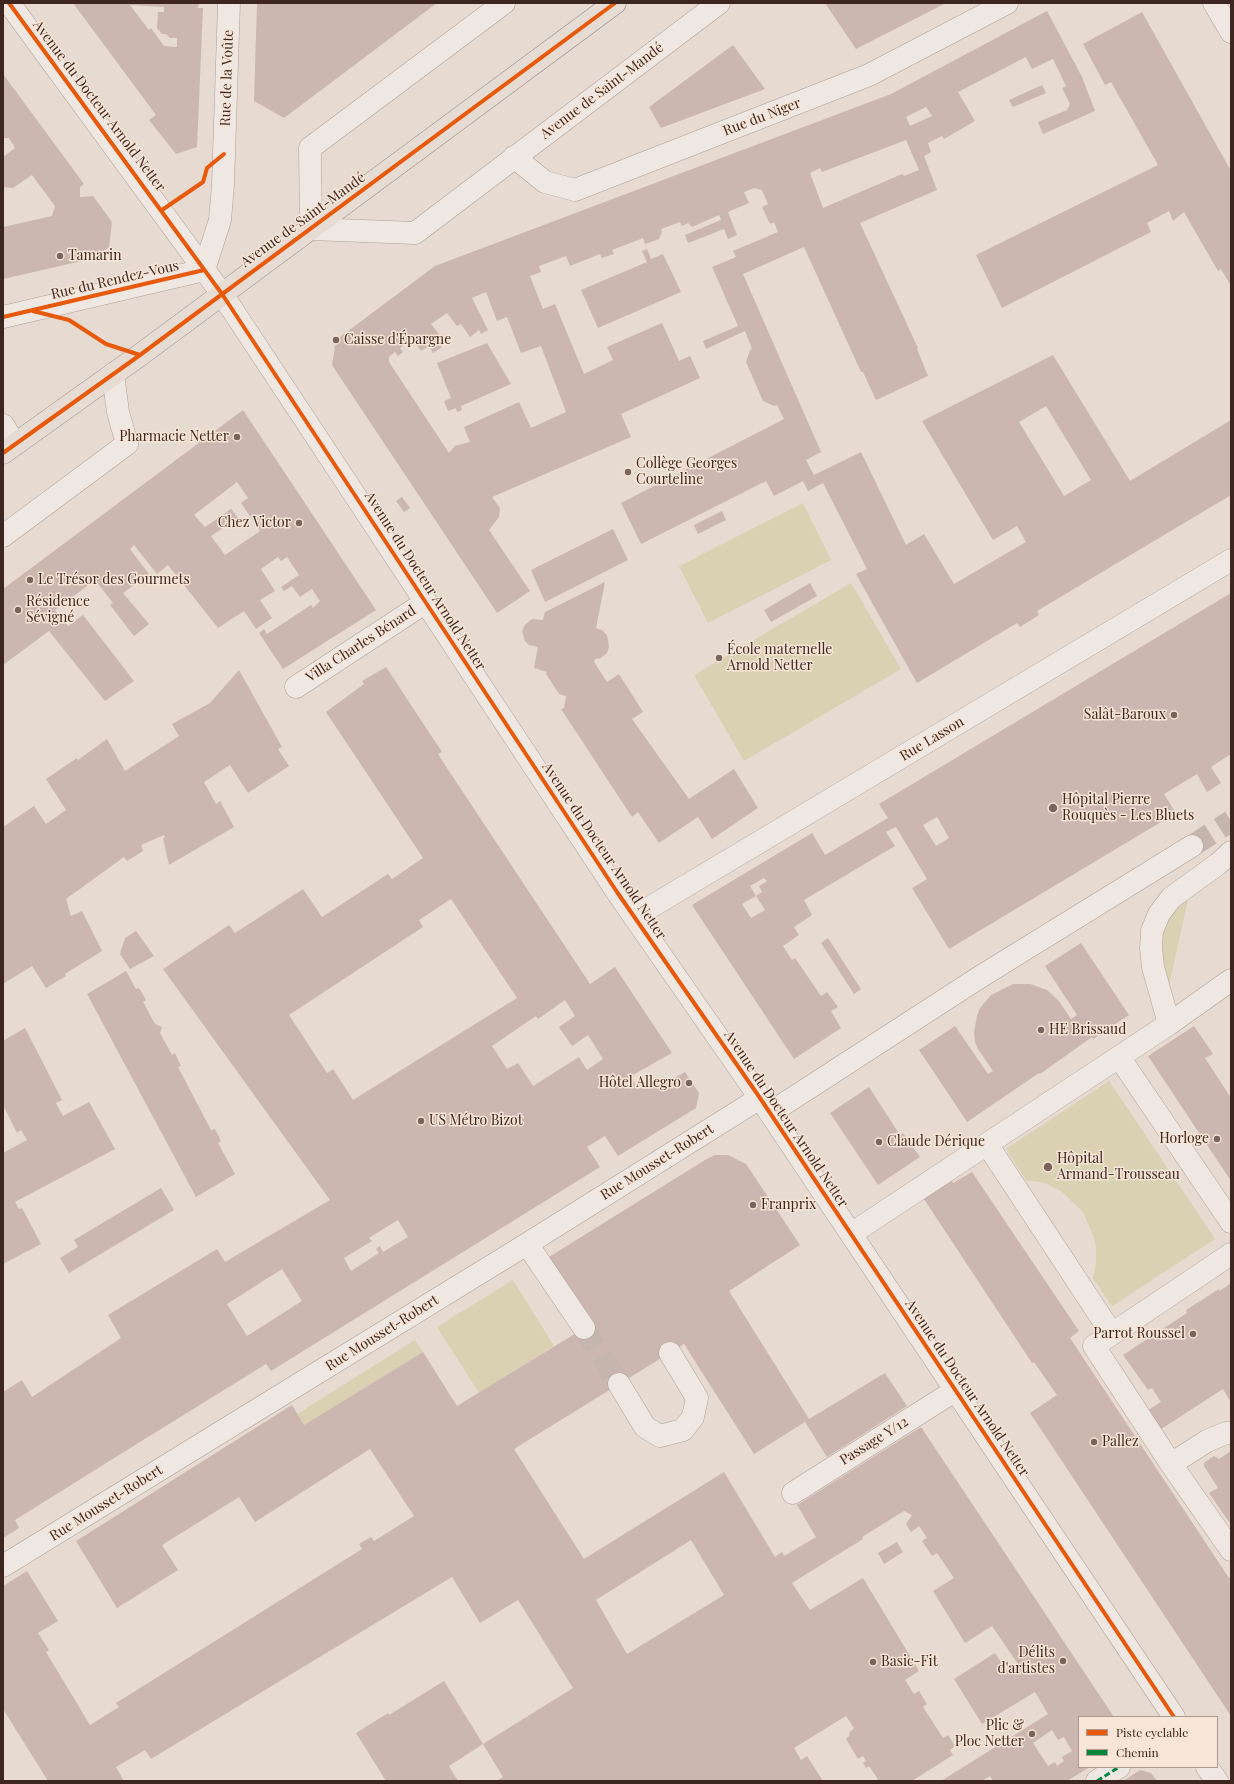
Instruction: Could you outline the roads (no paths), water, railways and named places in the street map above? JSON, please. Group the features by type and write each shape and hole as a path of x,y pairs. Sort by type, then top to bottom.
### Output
{"main road":[{"name":"Avenue de Saint-Mandé","path":"9,449 311,229 615,3"}],"street":[{"name":"Avenue du Docteur Arnold Netter","path":"9,3 222,294 634,917 765,1106 1173,1716"},
{"name":"Rue de la Voûte","path":"204,270 221,213 229,3"},
{"name":"Avenue de Saint-Mandé","path":"504,3 310,148 311,229 415,233 719,3"},
{"name":"Rue du Niger","path":"514,157 545,182 575,190 870,75 1007,3"},
{"path":"1214,3 1231,32"},
{"name":"Rue du Rendez-Vous","path":"3,317 204,270"},
{"path":"3,536 127,444 118,412 113,374"},
{"path":"3,425 9,449"},
{"name":"Rue Lasson","path":"634,917 1231,560"},
{"name":"Villa Charles Bénard","path":"296,686 426,602"},
{"name":"Rue Mousset-Robert","path":"3,1566 527,1244 765,1106 980,977 1192,846"},
{"path":"1169,1024 1153,967 1151,948 1152,931 1159,914 1171,898 1218,864 1231,852"},
{"path":"851,1234 1169,1024 1231,980"},
{"path":"1119,1057 1231,1222"},
{"path":"987,1144 1112,1334"},
{"path":"527,1244 584,1328"},
{"path":"1231,1254 1094,1346 1170,1464 1231,1550"},
{"path":"619,1384 645,1428 660,1436 683,1430 693,1417 697,1398 670,1353"},
{"name":"Passage Y/12","path":"793,1493 956,1390"},
{"path":"1170,1464 1207,1441 1231,1433"},
{"path":"1096,1781 1117,1768"},
{"path":"1208,1768 1217,1781"}],"tunnel":[{"path":"1192,846 1231,821"},
{"path":"584,1328 619,1384"}],"place":[{"name":"Tamarin","path":"60,256"},
{"name":"Caisse d'Épargne","path":"336,340"},
{"name":"Pharmacie Netter","path":"237,437"},
{"name":"Collège Georges Courteline","path":"628,472"},
{"name":"Chez Victor","path":"299,523"},
{"name":"Le Trésor des Gourmets","path":"30,580"},
{"name":"Résidence Sévigné","path":"18,610"},
{"name":"École maternelle Arnold Netter","path":"719,658"},
{"name":"Salât-Baroux","path":"1174,715"},
{"name":"Hôpital Pierre Rouquès - Les Bluets","path":"1053,808"},
{"name":"HE Brissaud","path":"1041,1030"},
{"name":"Hôtel Allegro","path":"689,1083"},
{"name":"US Métro Bizot","path":"421,1121"},
{"name":"Horloge","path":"1217,1139"},
{"name":"Claude Dérique","path":"879,1142"},
{"name":"Hôpital Armand-Trousseau","path":"1048,1167"},
{"name":"Franprix","path":"753,1205"},
{"name":"Parrot Roussel","path":"1193,1334"},
{"name":"Pallez","path":"1094,1442"},
{"name":"Délits d'artistes","path":"1063,1661"},
{"name":"Basic-Fit","path":"873,1662"},
{"name":"Plic & Ploc Netter","path":"1032,1734"}]}
